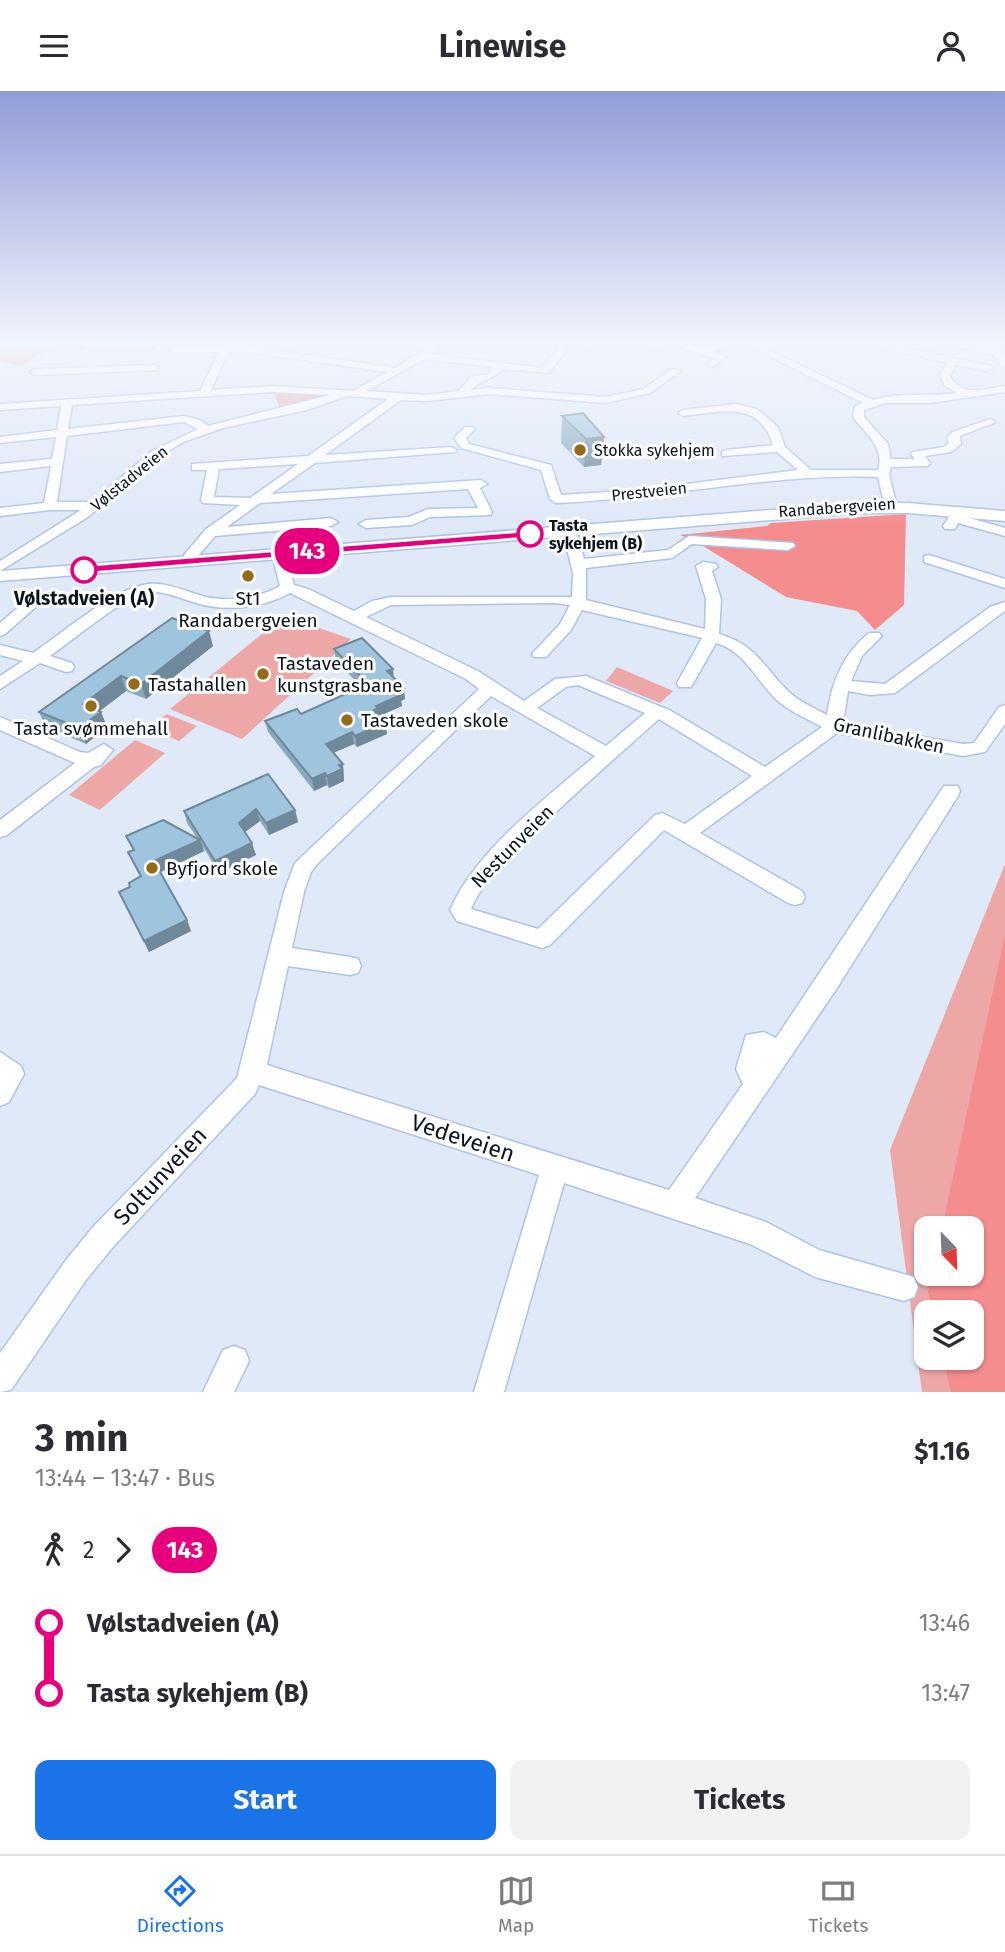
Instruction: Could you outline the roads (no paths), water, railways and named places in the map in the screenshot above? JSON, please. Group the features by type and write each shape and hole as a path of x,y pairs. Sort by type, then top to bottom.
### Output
{"main road":[{"name":"Randabergveien","path":"0,576 889,505 1005,516"}],"street":[{"path":"0,407 82,403"},
{"name":"Vølstadveien","path":"0,567 94,506 163,449 206,430 294,412 321,403"},
{"path":"190,561 195,549 211,532 390,403"},
{"path":"870,403 859,408 856,413 882,444 888,466 889,505"},
{"path":"50,506 67,404"},
{"path":"683,413 744,407 760,415 774,429 780,448 807,472"},
{"path":"0,440 184,419 197,422 206,430"},
{"path":"888,466 899,457 947,450 955,444 953,438 956,434 990,422"},
{"name":"Prestveien","path":"470,429 460,438 465,446 547,468 545,474 556,499 648,492 807,472 888,466"},
{"path":"726,454 780,448"},
{"path":"196,467 451,450"},
{"path":"0,468 57,462"},
{"path":"214,466 207,500 256,501 476,484 486,512 428,513 412,521 366,524"},
{"path":"0,512 50,506 94,506"},
{"path":"950,526 955,518 1005,532"},
{"path":"211,532 331,521"},
{"path":"540,654 569,624 583,589 580,564 571,537"},
{"path":"580,564 672,554 689,540 788,546"},
{"path":"287,553 281,562 287,583 472,675 489,688 607,755"},
{"path":"929,559 1005,584"},
{"path":"685,683 701,661 713,636 713,594 707,566"},
{"path":"0,684 138,590 163,587 210,602 267,598 287,583"},
{"path":"0,631 41,594"},
{"name":"Granlibakken","path":"355,617 385,602 555,599 734,643 748,655 785,698 834,727 963,750 979,748 1005,711"},
{"path":"842,685 870,690 889,689 940,648 1005,606"},
{"path":"795,897 686,833 834,727 842,685 853,654 874,636"},
{"path":"0,650 66,667"},
{"path":"525,708 561,683 576,680 657,712 765,776"},
{"name":"Soltunveien","path":"0,1379 76,1270 103,1237 246,1086 253,1072 302,869 340,829 463,716 489,688"},
{"name":"Nestunveien","path":"657,712 491,862 462,898 460,910 464,915 542,939 662,820 686,833"},
{"path":"0,723 76,757 99,758 0,830"},
{"path":"674,1205 757,1084 748,1069 754,1043 764,1043 780,1053 951,791"},
{"path":"279,956 350,965"},
{"path":"0,1063 12,1074 0,1094"},
{"name":"Vedeveien","path":"253,1072 756,1232 815,1263 904,1287"},
{"path":"489,1392 555,1167"},
{"path":"218,1392 233,1361"}],"place":[{"name":"Stokka sykehjem","path":"580,450"},
{"name":"Tasta sykehjem (B)","path":"530,534"},
{"name":"Vølstadveien (A)","path":"84,570"},
{"name":"St1 Randabergveien","path":"248,576"},
{"name":"Tastaveden kunstgrasbane","path":"263,674"},
{"name":"Tastahallen","path":"134,684"},
{"name":"Tasta svømmehall","path":"91,706"},
{"name":"Tastaveden skole","path":"347,720"},
{"name":"Byfjord skole","path":"152,868"}]}
